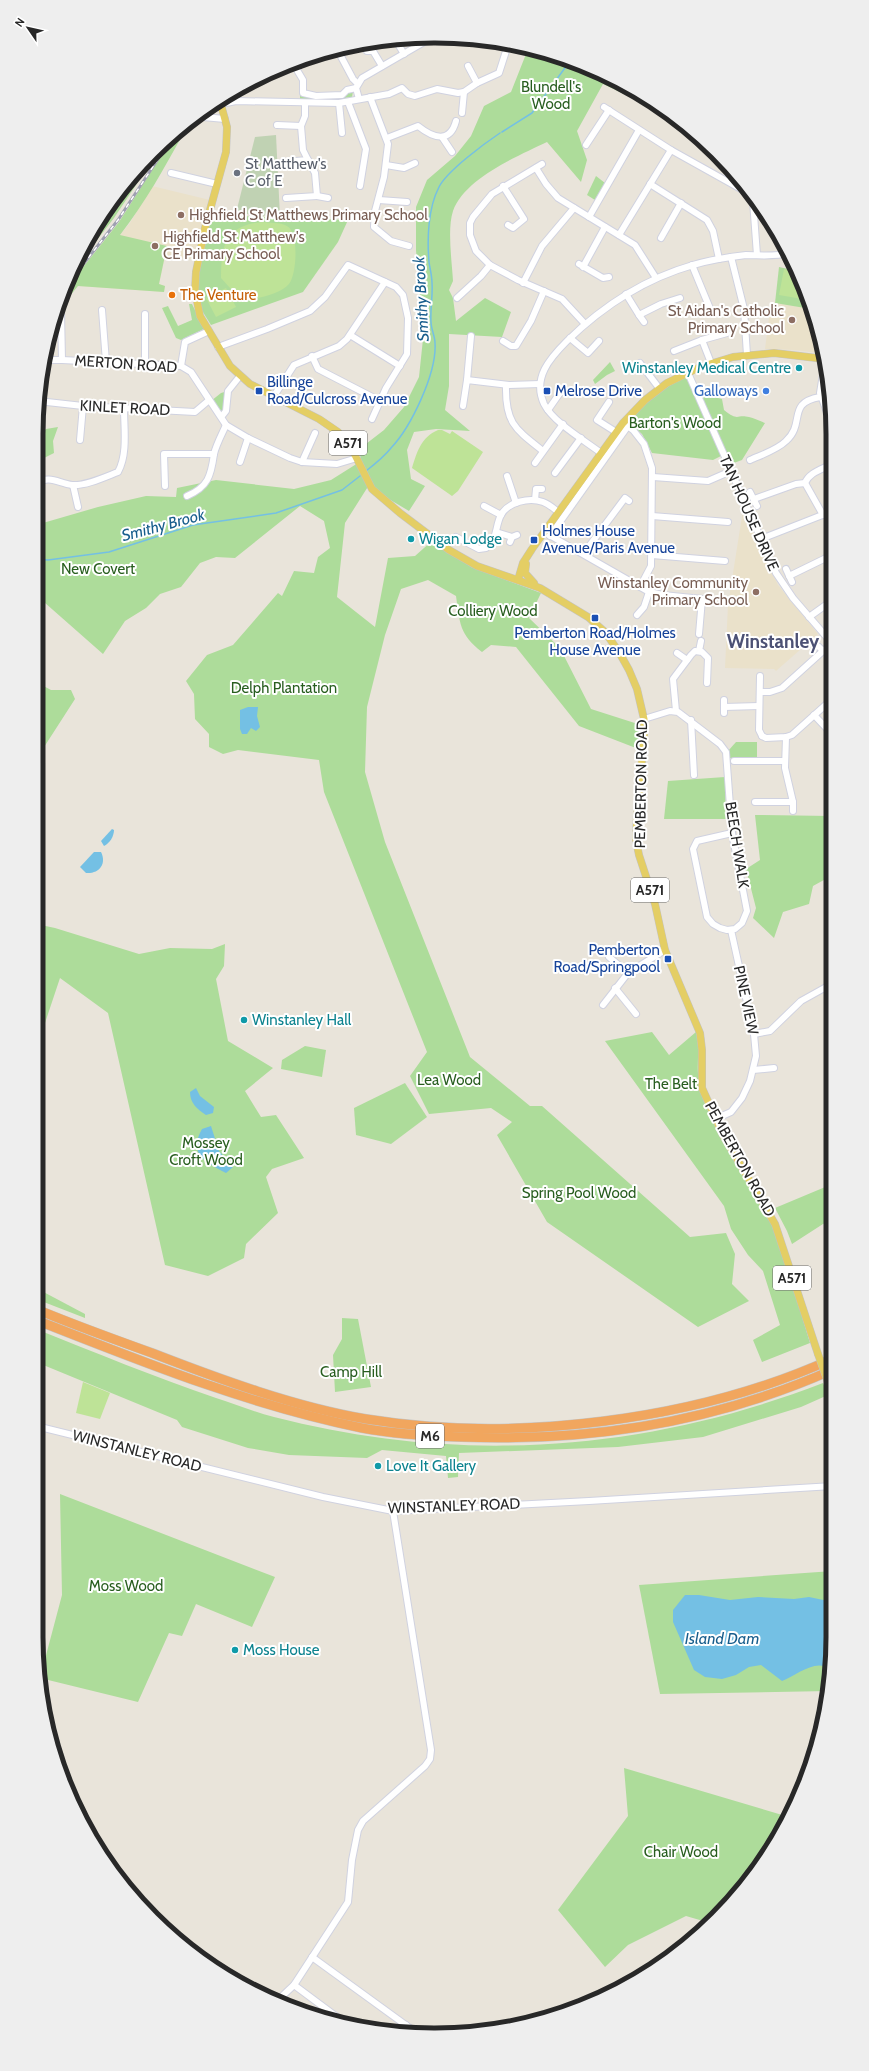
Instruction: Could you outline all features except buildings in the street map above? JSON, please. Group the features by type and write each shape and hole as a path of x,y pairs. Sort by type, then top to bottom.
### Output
{"highway":[{"name":"M6","path":"43,1312 190,1368 260,1392 365,1419 422,1425 482,1428 564,1425 653,1414 745,1391 826,1361"},
{"name":"M6","path":"43,1323 180,1377 272,1407 363,1428 425,1436 500,1439 550,1438 618,1431 686,1418 756,1400 826,1372"}],"main road":[{"name":"A571","path":"209,331 198,309 195,281 205,228 227,142 225,119 221,106"},
{"name":"PEMBERTON ROAD","path":"209,331 230,366 250,384 330,425 347,441 372,489 395,509 449,550 477,566 540,588 582,613 597,625 622,656 634,679 644,719 636,840 639,855 655,904 665,950 700,1033 702,1050 702,1088 715,1119 775,1224 826,1377"},
{"path":"501,574 513,572 523,563 532,549 547,534 558,512 616,432 625,424 645,400 659,388 711,363 747,355 779,353 818,359"},
{"path":"532,549 525,567 525,573 540,588"},
{"path":"518,580 523,563"}],"street":[{"path":"298,68 297,70 303,80 303,93 316,96 342,95 347,90 357,86 362,78 422,43"},
{"path":"398,45 404,54"},
{"path":"372,49 382,66"},
{"path":"229,101 339,103 389,94 402,88 408,94 415,96 436,89 458,93 464,92 477,83 499,73 507,50"},
{"path":"340,55 357,86 359,99"},
{"path":"468,66 477,83"},
{"path":"462,113 464,92"},
{"path":"370,97 387,138 386,165 379,200 371,228 391,241 409,246"},
{"path":"348,102 366,149 360,186"},
{"path":"305,103 305,116 301,126 303,150 315,173 317,196"},
{"path":"339,103 342,133"},
{"path":"586,141 606,109 671,150 738,188"},
{"path":"206,117 225,119"},
{"path":"418,126 420,120"},
{"path":"418,126 431,136 442,137 453,130 456,121"},
{"path":"277,125 301,126"},
{"path":"387,138 418,126"},
{"path":"588,217 639,130"},
{"path":"442,137 452,152"},
{"path":"619,235 671,150"},
{"path":"283,162 308,160"},
{"path":"386,165 404,168 415,163"},
{"path":"542,164 503,186 487,199 470,223 470,235 473,245 479,255 490,265 523,283 565,300 585,324"},
{"path":"536,168 554,194 639,249 656,278"},
{"path":"171,173 217,184"},
{"path":"650,184 704,217 710,223 720,259"},
{"path":"503,186 524,219 513,228 508,225"},
{"path":"286,198 317,196 328,198"},
{"path":"379,200 407,202"},
{"path":"664,236 681,203"},
{"path":"523,283 542,246 574,208"},
{"path":"754,208 757,255"},
{"path":"605,227 581,266 603,278 609,277"},
{"path":"601,453 549,414 542,398 540,384 546,366 570,338 585,324 626,294 656,278 692,265 720,259 782,254"},
{"path":"731,257 744,309 747,355"},
{"path":"218,347 310,312 325,297 348,265 385,282 400,291 406,303 408,318 407,349 405,359 380,401 372,418"},
{"path":"457,298 481,276 490,265"},
{"path":"692,265 711,311"},
{"path":"274,396 294,365 312,356 339,346 350,335 385,282"},
{"path":"503,340 511,346 516,346 531,321 544,291"},
{"path":"626,294 644,322"},
{"path":"639,315 661,304 680,297"},
{"path":"102,310 106,362"},
{"path":"145,314 145,364"},
{"path":"61,318 62,360"},
{"path":"181,366 185,342 209,331"},
{"path":"674,351 702,340 727,333"},
{"path":"350,335 400,366"},
{"path":"463,406 471,336"},
{"path":"570,338 586,353 588,353 599,341"},
{"path":"702,340 711,363"},
{"path":"312,356 318,369 380,401"},
{"name":"MERTON ROAD","path":"51,360 181,366 191,372 208,401 226,425"},
{"path":"640,364 659,388"},
{"name":"TAN HOUSE DRIVE","path":"688,373 780,581 826,636"},
{"path":"222,416 226,411 228,391 240,376"},
{"path":"467,380 506,384 540,384"},
{"path":"822,380 820,397 825,408"},
{"path":"506,384 506,410 512,422 518,432 543,451"},
{"path":"549,414 562,390"},
{"path":"753,456 785,442 796,427 801,404 820,397"},
{"name":"KINLET ROAD","path":"45,402 83,406 195,412 208,401"},
{"path":"609,402 597,420 616,432"},
{"path":"80,440 83,406"},
{"path":"43,480 52,479 73,485 87,483 118,472 123,463 124,455 124,408"},
{"path":"535,463 563,424"},
{"path":"640,587 649,571 652,555 653,477 647,450 638,435 625,424 547,534 584,554 640,587 649,592 663,596 712,600"},
{"path":"187,496 204,486 210,475 214,461 214,454 226,425 248,438 290,458 302,462 337,464 357,458"},
{"path":"302,462 315,433"},
{"path":"240,462 248,438"},
{"path":"555,473 581,438"},
{"path":"165,486 164,454 214,454"},
{"path":"823,515 805,483 807,477 826,467"},
{"path":"653,477 708,481 731,471"},
{"path":"501,482 508,478 516,503"},
{"path":"754,499 796,484 805,483"},
{"path":"73,485 78,507"},
{"path":"535,500 537,488"},
{"path":"750,492 757,506"},
{"path":"584,554 625,498 629,501"},
{"path":"456,536 481,549 489,545 496,532 501,515 516,503 535,500 548,504 558,512"},
{"path":"484,506 501,515"},
{"path":"761,539 826,514"},
{"path":"652,516 728,522"},
{"path":"496,532 513,538"},
{"path":"652,555 725,561"},
{"path":"789,576 826,558"},
{"path":"786,569 792,582"},
{"path":"638,615 644,606 649,592"},
{"path":"699,634 702,599"},
{"path":"809,617 826,605"},
{"path":"699,651 701,641"},
{"path":"760,692 770,692 782,688 823,649"},
{"path":"676,711 673,679 693,652 699,651"},
{"path":"699,651 709,660 706,672 707,682"},
{"path":"677,652 687,660"},
{"path":"758,674 760,692 759,730 762,736"},
{"path":"762,736 786,738 795,733 826,704"},
{"path":"724,706 760,706"},
{"path":"644,719 670,711 676,711 691,720 694,775"},
{"path":"814,715 826,728"},
{"name":"BEECH WALK","path":"691,720 720,744 726,752 732,833 747,911 742,923 731,930"},
{"path":"759,742 762,736"},
{"path":"786,738 785,762 793,802 793,811"},
{"path":"734,760 785,762"},
{"path":"755,802 793,802"},
{"path":"731,930 723,930 716,926 707,917 693,849 697,841 732,833"},
{"name":"PINE VIEW","path":"715,1119 731,1112 738,1104 746,1089 756,1056 754,1034 731,930"},
{"path":"603,1005 628,973 665,950"},
{"path":"609,957 628,973"},
{"path":"754,1034 770,1031 801,1001 826,987"},
{"path":"615,988 636,1014"},
{"path":"753,1070 774,1068"},
{"name":"WINSTANLEY ROAD","path":"43,1428 323,1496 393,1511 826,1486"},
{"path":"281,1996 294,1985 348,1902 352,1860 358,1830 363,1821 425,1766 430,1759 431,1750 393,1511"},
{"path":"312,1957 410,2027"},
{"path":"294,1985 335,2015"}],"shaded area":[{"name":"Highfield St Matthew's CE Primary School","path":"152,186 210,200 195,259 165,257 159,284 165,286 164,292 78,286 130,223"},
{"name":"St Aidan's Catholic Primary School","path":"771,302 805,308 813,333 817,353 796,350 765,349"},
{"name":"Winstanley Community Primary School","path":"743,510 778,585 818,634 776,671 774,669 725,668 728,605"}],"green space":[{"name":"Blundell's Wood","path":"526,54 560,64 608,83 643,103 603,84 577,131 587,160 581,182 547,142 508,161 480,178 459,199 453,211 450,227 453,281 449,290 453,298 456,321 485,298 511,312 502,337 449,334 449,386 445,410 470,431 436,429 414,432 407,450 411,479 425,486 409,511 372,489 359,454 362,447 384,430 404,407 419,377 423,339 416,250 416,207 427,180 455,156 471,136 484,106 511,92"},
{"path":"349,91 353,91 352,97 329,100 300,99 300,92 307,97 339,98"},
{"path":"182,135 146,198 120,235 167,246 159,284 165,286 164,292 78,286 68,298 78,274 119,222 163,153"},
{"path":"276,135 280,217 236,213 255,137"},
{"path":"146,170 114,218 88,251 109,217 124,196"},
{"path":"596,176 605,183 595,200 587,195"},
{"path":"240,216 348,220 338,242 303,292 211,325 201,309 197,284 210,222"},
{"path":"262,222 281,224 287,226 291,230 294,236 296,254 292,279 285,288 273,294 259,298 240,299 221,278 224,246 233,233 240,228 250,224"},
{"path":"779,267 789,269 805,308 775,303"},
{"path":"784,269 790,270 801,299 779,295"},
{"path":"226,288 236,307 216,317 206,298"},
{"path":"189,304 192,304 204,329 181,340 176,338 162,308 168,306 178,326 192,320"},
{"path":"610,362 615,371 595,384 593,380"},
{"name":"Barton's Wood","path":"691,374 699,393 722,399 724,410 732,416 751,417 765,423 742,460 728,465 723,455 713,460 652,453 642,434 628,422 658,392"},
{"path":"228,391 225,411 219,416 211,401 221,393"},
{"path":"58,427 53,441 54,453 43,458 43,433 46,429"},
{"path":"438,430 442,430 450,434 452,431 483,452 458,491 452,496 412,468 420,446 427,437"},
{"path":"358,463 369,485 345,523 337,597 375,627 388,558 415,556 433,540 471,567 541,593 529,618 560,648 591,709 641,725 641,750 579,726 516,647 491,645 482,652 474,646 462,627 456,596 428,580 401,589 385,635 367,707 365,772 385,842 470,1057 530,1106 542,1106 690,1237 726,1233 735,1254 732,1284 749,1301 698,1327 547,1222 497,1135 512,1122 491,1108 429,1114 410,1076 427,1052 324,792 319,760 238,750 223,754 209,747 209,734 195,719 194,694 186,681 207,655 233,645 278,593 282,596 294,571 314,573 318,557 330,548 324,521 300,506 235,558 216,557 200,563 181,587 160,594 146,608 125,621 103,654 43,601 43,523 98,507 146,496 176,497 177,488 216,480 294,489 331,480"},
{"path":"43,686 51,690 71,690 75,699 43,749"},
{"path":"736,742 757,742 757,757 730,758 728,751"},
{"path":"725,777 726,819 664,819 668,781"},
{"path":"755,815 826,816 826,879 813,886 809,904 783,912 774,938 753,918 756,908 746,869 760,860"},
{"name":"Mossey Croft Wood","path":"43,925 139,954 170,948 212,949 225,944 224,966 216,979 228,1041 273,1068 245,1091 261,1117 276,1115 304,1158 272,1169 266,1177 278,1213 246,1244 244,1258 208,1276 165,1265 108,1013 60,978 43,1029"},
{"name":"The Belt","path":"652,1032 669,1055 696,1032 698,1042 700,1088 704,1102 774,1224 810,1343 762,1362 753,1340 780,1325 763,1271 748,1255 731,1229 724,1206 605,1041"},
{"path":"305,1046 326,1050 322,1077 281,1069 282,1060"},
{"path":"405,1083 427,1117 391,1144 356,1135 354,1108"},
{"path":"826,1187 826,1223 792,1244 775,1208"},
{"path":"43,1292 85,1314 85,1318 43,1302"},
{"name":"Camp Hill","path":"342,1318 358,1319 371,1387 335,1392 333,1355 342,1339"},
{"path":"43,1332 171,1382 267,1415 344,1432 413,1442 482,1446 551,1444 620,1437 688,1424 756,1406 823,1383 826,1390 826,1396 801,1407 703,1437 618,1447 459,1453 458,1477 448,1478 446,1456 382,1450 367,1458 289,1455 248,1448 182,1427 177,1420 43,1365"},
{"path":"83,1382 110,1393 100,1419 76,1413"},
{"name":"Moss Wood","path":"60,1494 275,1577 252,1627 196,1604 182,1636 169,1633 138,1702 45,1679 44,1663 62,1595"},
{"path":"826,1572 826,1636 822,1691 660,1694 639,1585"},
{"name":"Chair Wood","path":"624,1768 783,1815 760,1854 745,1875 729,1895 703,1921 686,1916 628,1945 605,1967 558,1910 628,1816"}],"water":[{"path":"248,707 258,707 257,716 260,727 256,731 251,728 247,734 242,734 240,729 240,710"},
{"path":"112,829 114,832 112,837 104,846 101,841"},
{"path":"94,852 101,852 103,856 101,867 95,872 86,873 80,867"},
{"path":"196,1088 200,1096 214,1107 213,1113 206,1115 193,1103 190,1092"},
{"path":"211,1126 219,1151 233,1167 226,1173 205,1161 198,1151 198,1138 202,1129"},
{"name":"Island Dam","path":"685,1595 699,1595 730,1600 758,1597 794,1599 809,1597 826,1601 825,1667 813,1666 807,1668 782,1681 761,1665 749,1667 736,1675 722,1679 705,1677 694,1670 673,1622 673,1610"}],"waterway":[{"name":"Smithy Brook","path":"502,132 532,113 566,66"},
{"name":"Smithy Brook","path":"366,471 388,451 407,427 421,399 432,369 435,355 435,343 431,325 432,278 428,244 430,214 435,195 443,180 450,173 476,150 500,133"},
{"name":"Smithy Brook","path":"43,560 109,552 193,525 276,513 342,490 360,476"}],"railway":[{"path":"80,268 118,220 160,156"}],"place":[{"name":"St Matthew's C of E","path":"237,173"},
{"name":"Highfield St Matthews Primary School","path":"181,215"},
{"name":"Highfield St Matthew's CE Primary School","path":"155,246"},
{"name":"The Venture","path":"172,295"},
{"name":"St Aidan's Catholic Primary School","path":"792,320"},
{"name":"Winstanley Medical Centre","path":"799,368"},
{"name":"Billinge Road/Culcross Avenue","path":"259,391"},
{"name":"Melrose Drive","path":"547,391"},
{"name":"Galloways","path":"766,391"},
{"name":"Wigan Lodge","path":"411,539"},
{"name":"Holmes House Avenue/Paris Avenue","path":"534,540"},
{"name":"Winstanley Community Primary School","path":"756,592"},
{"name":"Pemberton Road/Holmes House Avenue","path":"595,618"},
{"name":"Pemberton Road/Springpool","path":"668,959"},
{"name":"Winstanley Hall","path":"244,1020"},
{"name":"Love It Gallery","path":"378,1466"},
{"name":"Moss House","path":"235,1650"}],"district":[{"name":"Winstanley","path":"773,641"}],"park label":[{"name":"New Covert","path":"98,569"},
{"name":"Colliery Wood","path":"493,611"},
{"name":"Delph Plantation","path":"284,688"},
{"name":"Lea Wood","path":"449,1080"},
{"name":"Spring Pool Wood","path":"579,1193"}]}
